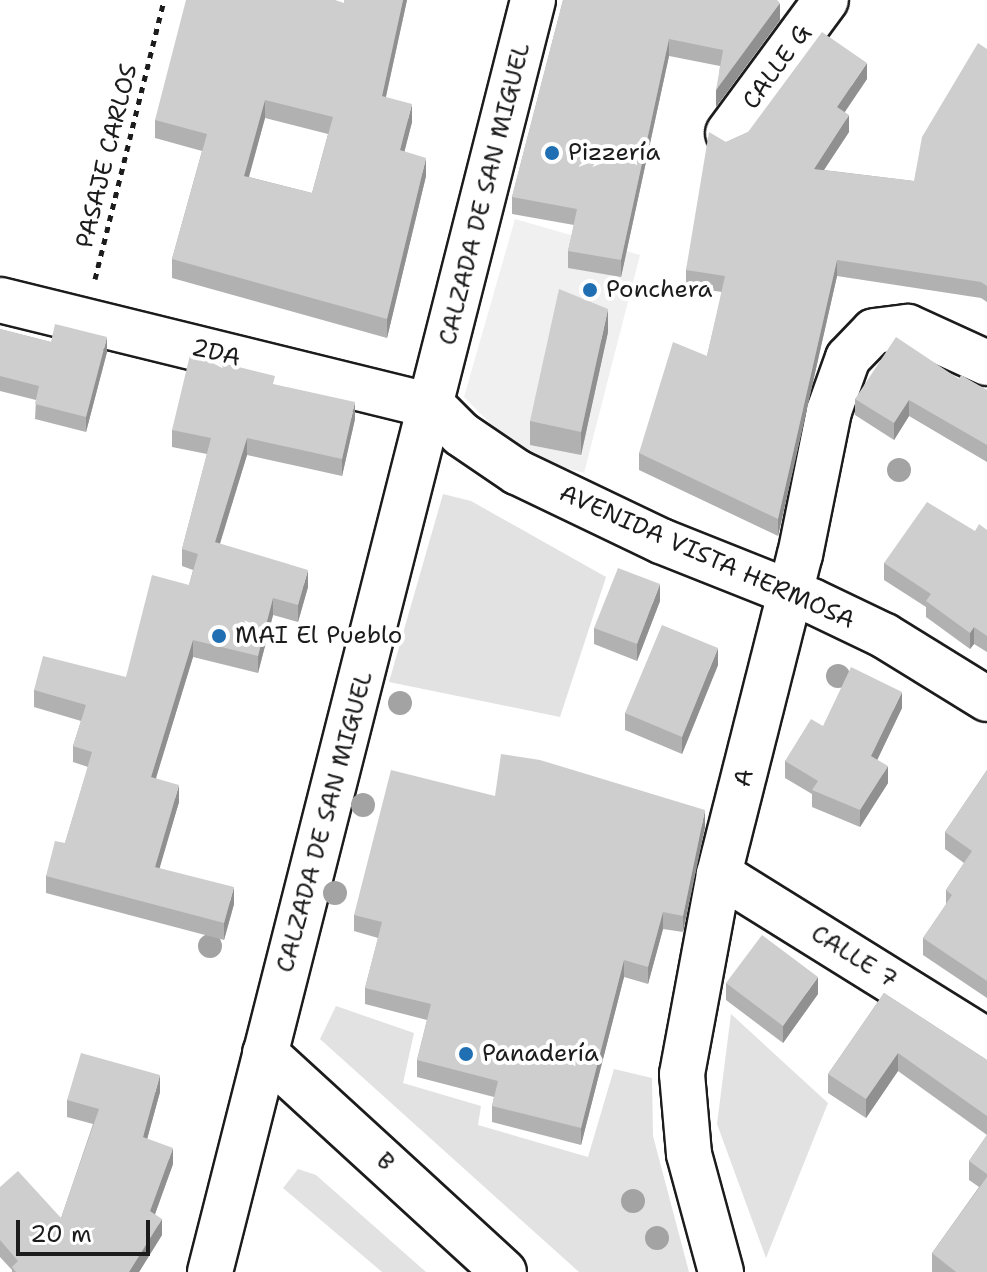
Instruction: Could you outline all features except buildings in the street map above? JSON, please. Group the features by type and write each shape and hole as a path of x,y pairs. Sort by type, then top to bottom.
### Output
{"street":[{"name":"CALZADA DE SAN MIGUEL","path":"210,1272 433,406 533,0"},
{"name":"CALLE G","path":"728,133 826,0"},
{"name":"2DA","path":"0,300 433,406"},
{"name":"A","path":"721,1272 689,1154 682,1106 686,1040 719,874 791,592 829,411 848,358 874,331 908,327 987,363"},
{"name":"AVENIDA VISTA HERMOSA","path":"433,406 461,434 517,472 661,541 791,592 885,636 987,699"},
{"name":"CALLE 7","path":"719,874 987,1041"},
{"name":"B","path":"265,1053 504,1272"}],"path":[{"name":"PASAJE CARLOS","path":"85,321 164,0"}],"shaded area":[{"path":"515,219 640,255 584,473 551,464 510,443 464,397"},
{"path":"443,494 471,501 606,577 560,717 389,682"},
{"path":"336,1006 414,1033 403,1083 481,1106 478,1125 588,1157 614,1069 652,1078 653,1136 689,1272 579,1272 320,1039"},
{"path":"731,1014 828,1103 766,1258 717,1124"},
{"path":"298,1169 316,1175 426,1272 382,1272 283,1188"}],"place":[{"name":"Pizzería","path":"552,153"},
{"name":"Ponchera","path":"590,290"},
{"name":"MAI El Pueblo","path":"219,636"},
{"name":"Panadería","path":"466,1054"}]}
